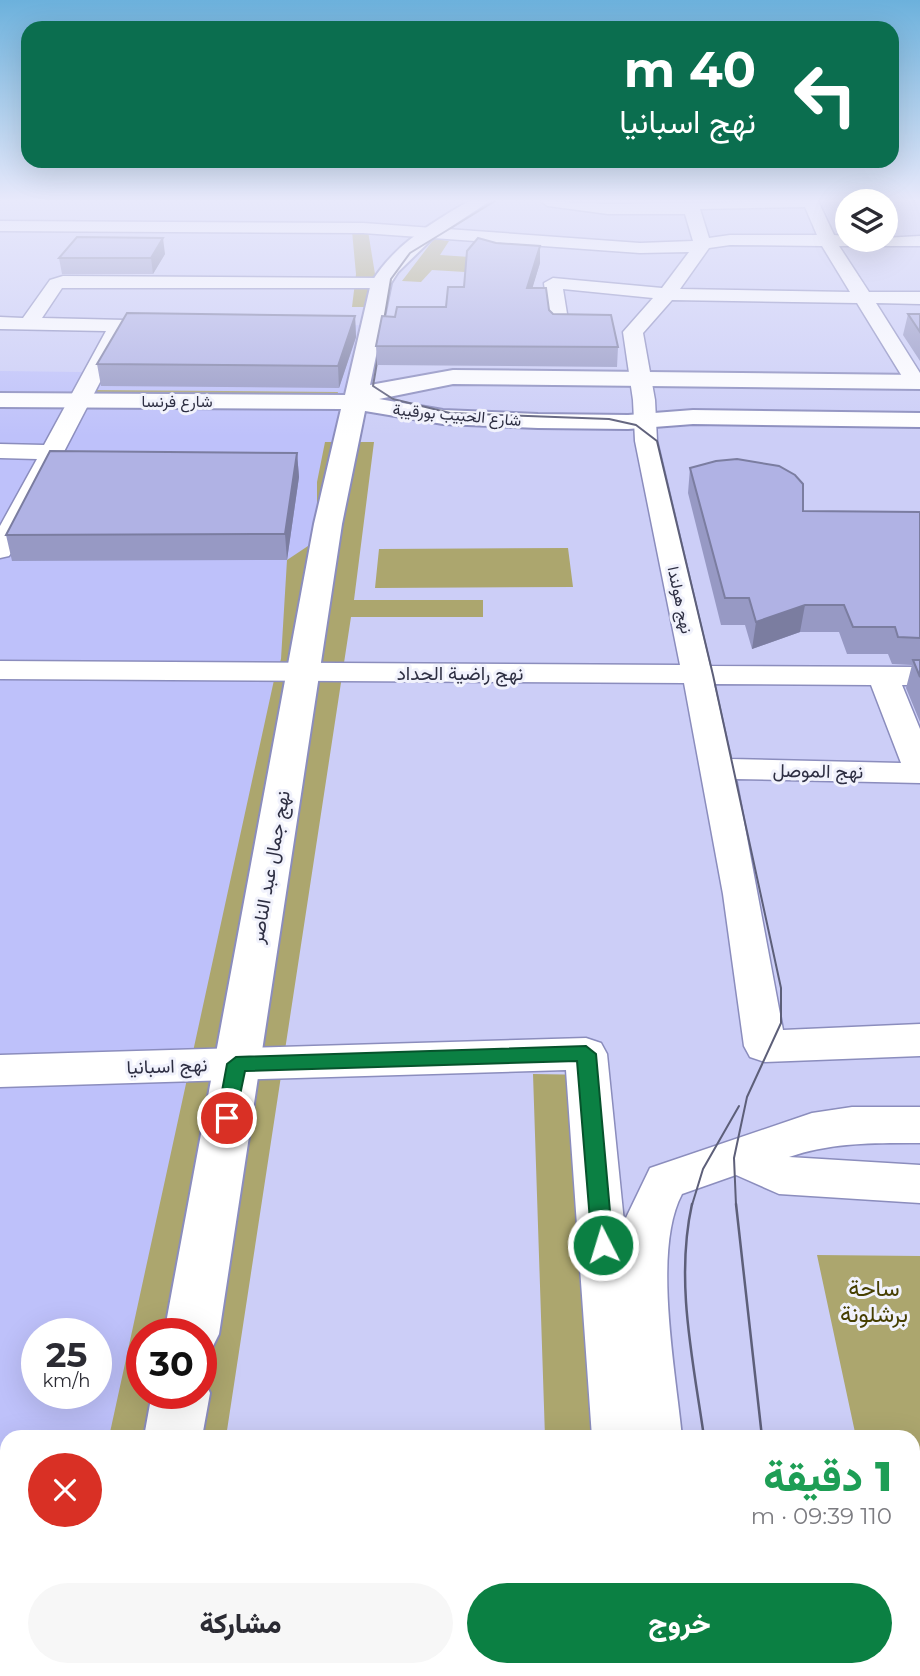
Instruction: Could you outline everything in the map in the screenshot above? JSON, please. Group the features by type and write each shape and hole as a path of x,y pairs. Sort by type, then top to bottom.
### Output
{"main road":[{"path":"381,283 383,279"},
{"name":"نهج جمال عبد الناصر","path":"194,1318 328,524 354,402 363,329 381,283"},
{"name":"شارع الحبيب بورقيبة","path":"354,402 378,390 453,377 918,382"},
{"name":"شارع فرنسا","path":"0,400 354,402"},
{"name":"شارع الحبيب بورقيبة","path":"354,402 416,414 486,420 648,426 693,417 920,420"},
{"path":"174,1430 178,1409"}],"street":[{"path":"253,283 255,279"},
{"path":"678,279 668,293 637,326 559,326 554,283 668,293 920,298"},
{"path":"853,279 918,382"},
{"path":"28,324 60,282 381,283"},
{"path":"0,550 82,400 142,282"},
{"path":"0,323 189,327"},
{"name":"نهج هولندا","path":"637,326 632,332 648,426 646,440 716,769 758,992 765,1046 920,1040"},
{"path":"0,451 54,452"},
{"name":"نهج راضية الحداد","path":"0,670 920,676"},
{"path":"883,676 920,771"},
{"name":"نهج الموصل","path":"716,769 920,771"},
{"name":"نهج اسبانيا","path":"0,1071 586,1054 618,1430"},
{"path":"654,1430 642,1256 643,1233 649,1210 666,1181 812,1131 852,1125 920,1125"},
{"path":"738,1156 779,1175 920,1184"}],"shaded area":[{"path":"379,323 215,1318 126,1318 126,1409 200,1409 196,1430 0,1430 0,371 307,375 319,329"}],"green space":[{"path":"355,279 374,279 370,307 352,307"},
{"path":"403,279 424,279 421,282 402,281"},
{"path":"97,390 338,392 336,399 93,397"},
{"path":"325,442 374,442 354,600 483,600 483,617 351,617 227,1430 111,1430 126,1359 126,1409 217,1409 217,1318 135,1318 274,680 281,659 287,560 317,540 317,482"},
{"path":"568,548 573,587 375,588 379,549"},
{"path":"533,1074 594,1075 619,1430 545,1430"},
{"name":"ساحة برشلونة","path":"817,1255 920,1256 920,1430 854,1430"}],"building":[{"path":"465,279 530,279 527,288 546,288 549,310 553,314 611,315 618,347 376,346 382,316 395,317 397,307 446,307 448,287 464,287"},
{"path":"127,313 355,316 338,366 97,364"},
{"path":"908,314 920,314 920,332"},
{"path":"50,451 297,453 285,534 6,535"},
{"path":"737,459 779,466 795,475 803,484 803,511 920,512 920,638 898,637 895,627 853,627 844,605 805,605 756,622 749,598 725,598 690,468"},
{"path":"913,660 920,660 920,677"}],"tram line":[{"path":"391,279 373,386 393,399 450,413 609,419 636,425 657,441 713,675 781,988 781,1023 747,1097 734,1158 736,1205"},
{"path":"692,1205 703,1169 739,1106"},
{"path":"692,1204 687,1233 685,1291 703,1430"},
{"path":"736,1204 761,1430"}],"route":[{"path":"227,1118 236,1064 586,1054 603,1245"}]}
